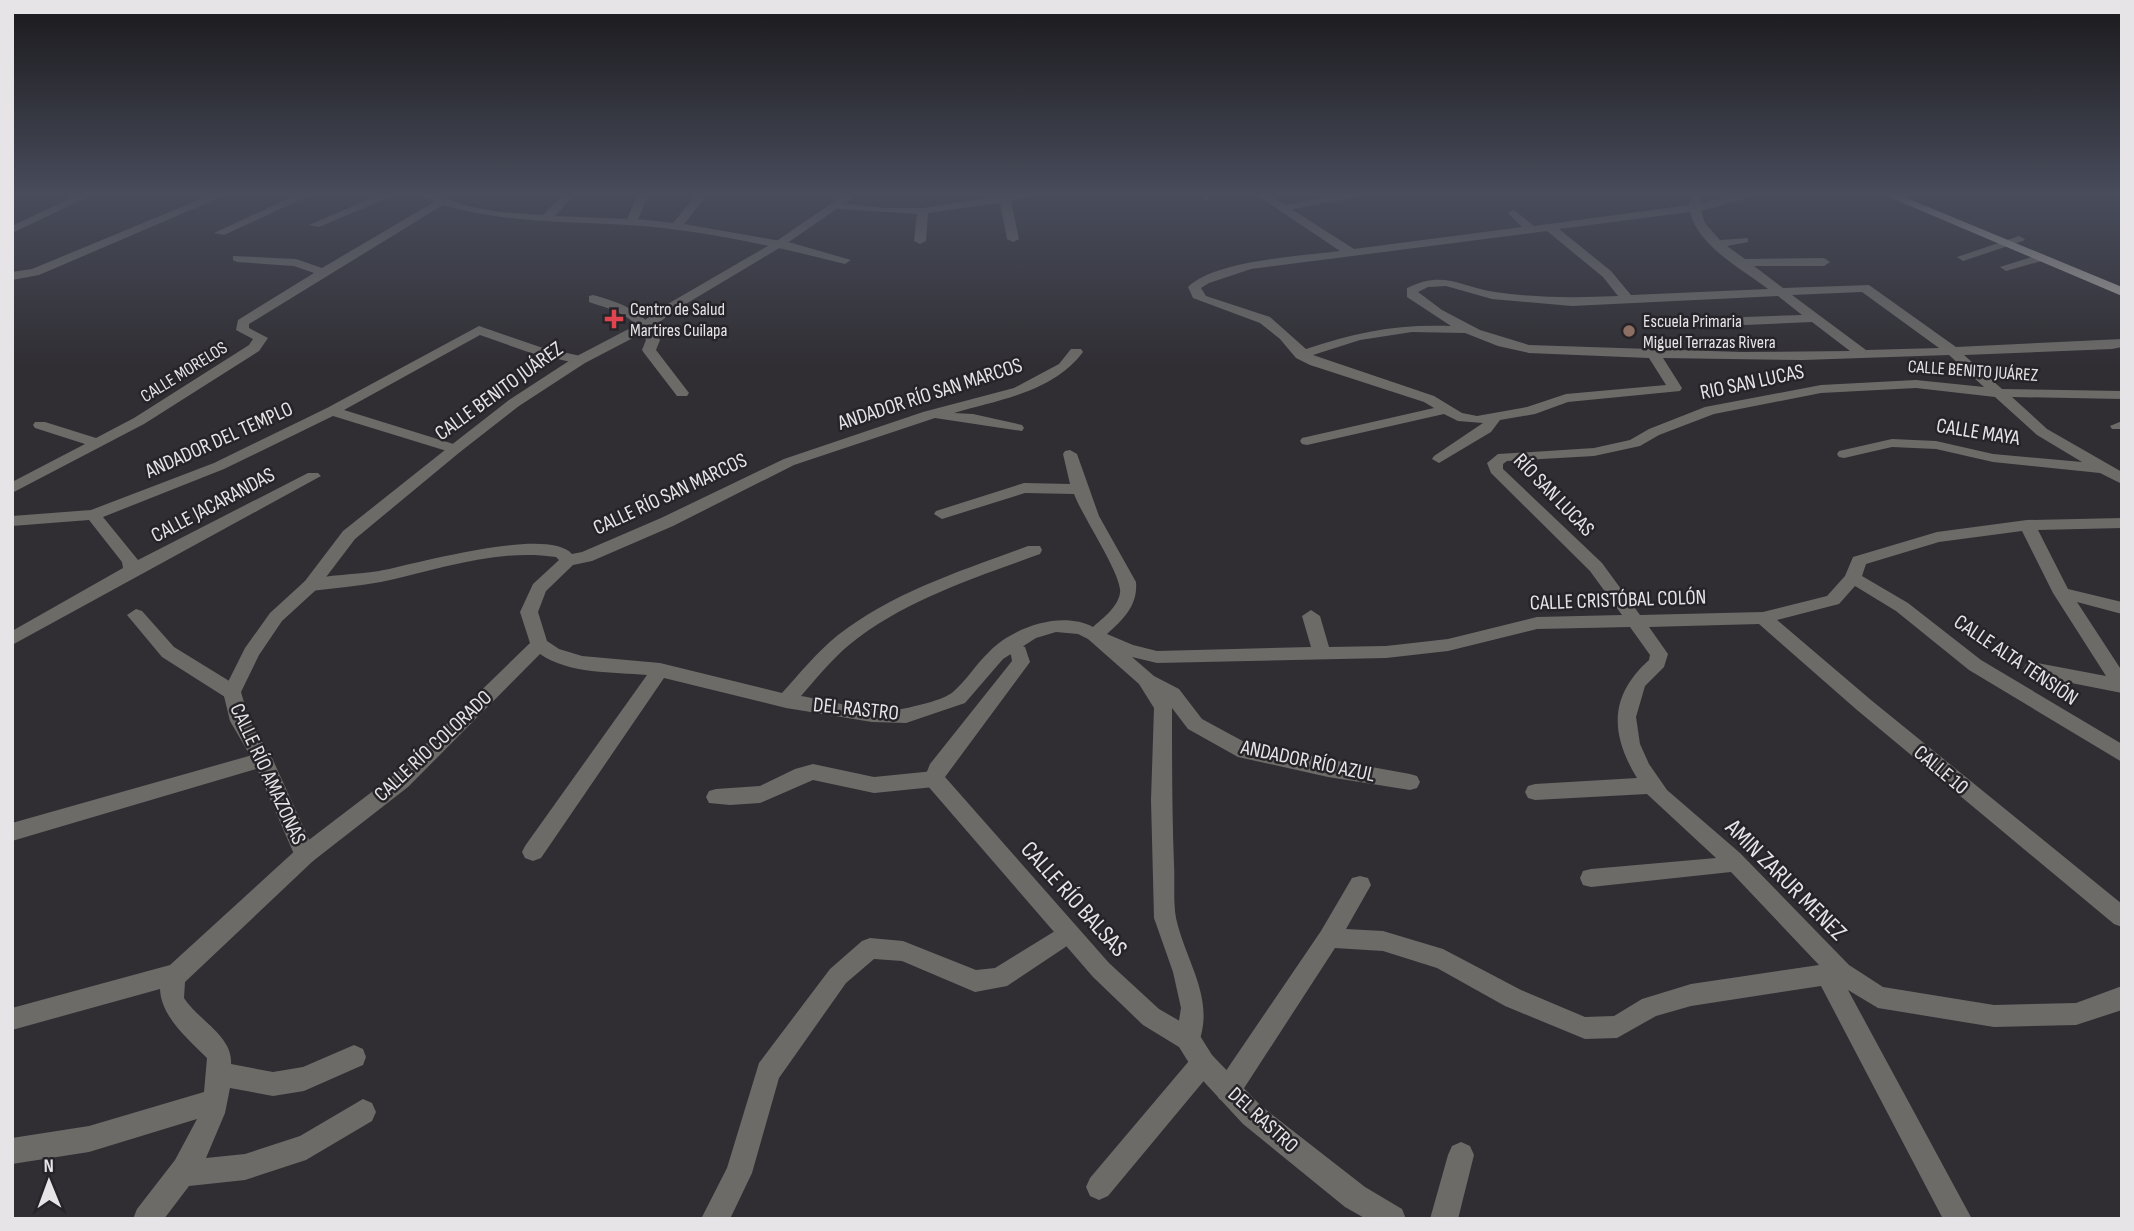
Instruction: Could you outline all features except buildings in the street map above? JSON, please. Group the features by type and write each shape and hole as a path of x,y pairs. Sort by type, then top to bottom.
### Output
{"main road":[{"path":"2025,251 2122,292"},
{"path":"2050,251 2122,280"}],"street":[{"path":"12,276 35,272 85,251"},
{"name":"CALLE MORELOS","path":"12,488 139,421 254,348 261,338 242,330 243,323 361,251"},
{"name":"CALLE BENITO JUÁREZ","path":"232,692 251,653 276,617 311,584 349,535 514,403 580,359 647,325 670,308 766,251"},
{"path":"815,251 845,260"},
{"path":"1364,251 1250,267 1194,287 1202,299 1264,320 1290,338 1301,355 1327,366 1429,398 1458,417 1494,419 1530,411 1566,398 1675,388 1654,355"},
{"path":"1580,251 1607,274 1628,300"},
{"path":"1728,251 1863,354"},
{"path":"1963,257 1981,251"},
{"path":"237,258 296,263 324,274"},
{"path":"2006,267 2041,258"},
{"path":"1744,263 1824,262"},
{"path":"1463,330 1413,297 1411,291 1420,286 1446,282 1502,296 1572,302 1865,289 1951,350 2042,432 2122,479"},
{"path":"593,299 631,313 647,325 653,340 649,350 653,359 682,393"},
{"path":"1744,321 1816,318"},
{"path":"1301,355 1371,334 1412,328 1463,330 1518,347 1654,355 1863,354 2118,346"},
{"name":"ANDADOR DEL TEMPLO","path":"12,521 93,515 219,466 332,411 479,330 536,350 580,359"},
{"name":"ANDADOR RÍO SAN MARCOS","path":"789,462 928,415 1019,391 1064,367 1076,352"},
{"name":"CALLE BENITO JUÁREZ","path":"1821,388 1916,384 1998,393 2122,395"},
{"name":"RIO SAN LUCAS","path":"1654,432 1710,410 1821,388"},
{"path":"1307,440 1444,410"},
{"path":"332,411 455,449"},
{"path":"928,415 972,418 1017,428"},
{"path":"1438,459 1486,429 1494,419"},
{"path":"40,425 97,443"},
{"name":"RÍO SAN LUCAS","path":"1635,619 1596,567 1496,470 1495,463 1503,457 1594,452 1635,443 1654,432"},
{"name":"CALLE MAYA","path":"1844,454 1892,443 1936,445 1993,458 2106,469"},
{"path":"1070,454 1080,490 1095,526 1125,569 1129,595 1118,617 1094,635"},
{"name":"CALLE RÍO SAN MARCOS","path":"568,560 586,557 667,522 789,462"},
{"name":"CALLE JACARANDAS","path":"12,639 132,570 313,476"},
{"path":"943,514 1024,488 1055,487 1080,490"},
{"path":"93,515 130,561 132,570"},
{"name":"CALLE CRISTÓBAL COLÓN","path":"1094,635 1128,650 1157,657 1322,654 1386,652 1448,645 1537,623 1763,618 1833,600 1853,578 1859,561 1937,537 2027,525 2122,523"},
{"path":"2027,525 2062,593 2122,686"},
{"path":"311,584 377,577 495,552 532,548 561,552 568,560 539,588 529,612 539,644"},
{"path":"786,701 845,639 893,609 1034,550"},
{"name":"CALLE ALTA TENSIÓN","path":"1853,578 1875,587 1918,617 1951,650 1975,666 2122,754"},
{"path":"2062,593 2122,608"},
{"path":"136,615 168,652 232,692"},
{"path":"1311,616 1322,654"},
{"name":"CALLE 10","path":"1763,618 1884,722 2122,917"},
{"name":"AMIN ZARUR MENEZ","path":"1635,619 1659,654 1658,662 1637,684 1626,720 1633,757 1656,791 1732,859 1834,973 1878,997 1994,1016 2076,1014 2115,1002 2122,997"},
{"name":"DEL RASTRO","path":"539,644 553,654 582,662 660,670 786,701 872,715 906,716 958,698 997,654 1030,634 1056,626 1081,628 1094,635 1146,679 1157,693 1163,708 1161,800 1165,918 1185,972 1194,1008 1188,1039 1203,1063 1252,1115 1355,1196 1392,1219"},
{"name":"CALLE RÍO COLORADO","path":"174,981 306,855 401,781 539,644"},
{"path":"716,797 749,796 774,790 795,776 809,772 826,772 852,782 879,785 910,784 934,779 937,769 1021,662 1019,652 1010,647"},
{"path":"2032,669 2122,686"},
{"path":"533,852 660,670"},
{"name":"ANDADOR RÍO AZUL","path":"1146,679 1172,694 1195,724 1245,752 1410,782"},
{"name":"CALLE RÍO AMAZONAS","path":"232,692 240,722 263,760 306,855"},
{"path":"12,832 263,760"},
{"name":"CALLE RÍO BALSAS","path":"934,779 1101,970 1152,1017 1188,1039"},
{"path":"1535,792 1623,786 1656,791"},
{"path":"1591,878 1723,866 1732,859"},
{"path":"1228,1090 1329,938 1360,885"},
{"path":"715,1219 739,1173 768,1072 838,976 870,948 903,951 975,981 999,978 1068,933"},
{"path":"1329,938 1383,941 1443,959 1513,998 1585,1028 1617,1027 1650,1007 1691,995 1834,973 1958,1219"},
{"path":"12,1018 174,981 172,998 220,1054 215,1101 184,1173 147,1219"},
{"path":"218,1074 273,1084 304,1079 354,1057"},
{"path":"1099,1187 1203,1063"},
{"path":"12,1152 32,1150 108,1132 215,1101"},
{"path":"184,1173 245,1167 306,1147 363,1112"},
{"path":"1444,1219 1461,1155"}],"place":[{"name":"Centro de Salud Martires Cuilapa","path":"614,319"},
{"name":"Escuela Primaria Miguel Terrazas Rivera","path":"1629,331"}]}
